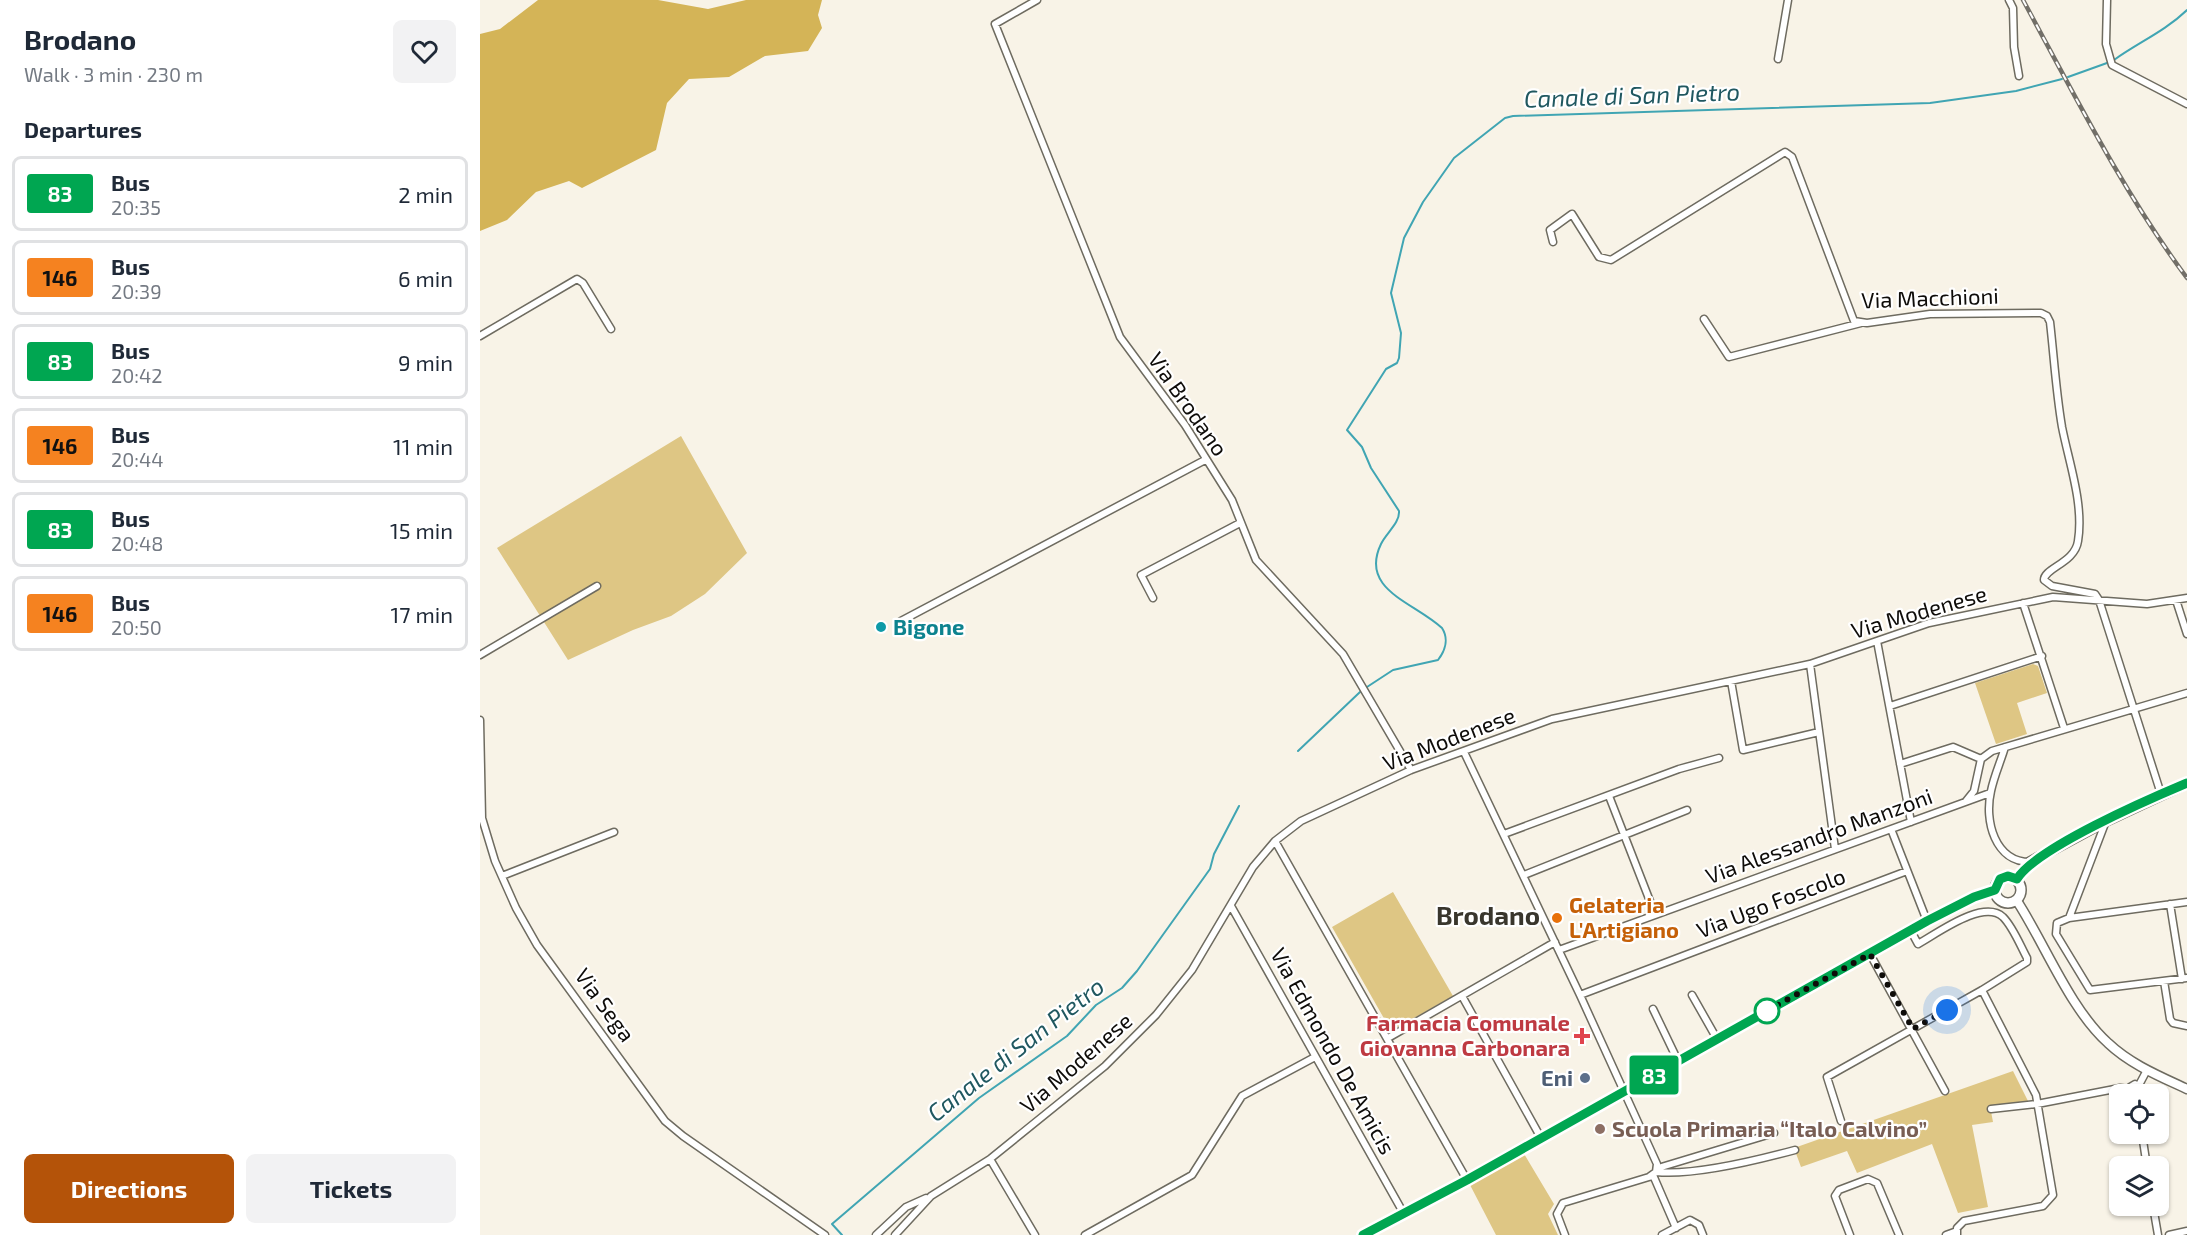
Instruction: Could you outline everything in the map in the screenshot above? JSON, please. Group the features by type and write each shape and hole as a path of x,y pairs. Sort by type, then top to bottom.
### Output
{"main road":[{"path":"2017,879 2030,862 2106,821 2187,783"},
{"path":"1363,1235 1467,1180 1927,921 1974,897 1995,890 2000,879 2008,876 2017,879 2022,890 2017,901"},
{"path":"1995,890 2003,902 2017,901"},
{"path":"2017,901 2089,1023 2108,1044 2147,1070 2186,1086"}],"street":[{"name":"Via Brodano","path":"1037,0 995,24 1120,337 1134,359 1161,389 1232,500 1256,560 1343,654 1368,693 1411,770"},
{"path":"1778,59 1788,0"},
{"path":"2009,0 2013,8 2014,47 2019,76"},
{"path":"2107,0 2106,44 2111,62 2187,104"},
{"name":"Via Macchioni","path":"1553,242 1550,230 1572,214 1599,257 1611,260 1785,152 1792,158 1849,315 1854,321 1862,323 1930,314 2041,313 2047,316 2050,322 2061,417 2076,491 2079,533 2078,542 2071,557 2046,573 2043,578 2047,584 2095,594 2099,600"},
{"path":"480,336 577,279 583,283 611,329"},
{"path":"1704,319 1729,357 1862,323"},
{"path":"901,621 1205,460"},
{"path":"1153,598 1141,575 1240,523"},
{"path":"480,655 597,586"},
{"name":"Via Modenese","path":"895,1235 931,1196 990,1158 1106,1065 1156,1016 1192,970 1232,906 1253,867 1275,841 1301,821 1411,770 1552,718 1810,664 1929,623 2053,597 2147,604 2187,598"},
{"path":"2099,600 2161,794"},
{"path":"2176,600 2187,634"},
{"path":"2023,603 2064,728"},
{"path":"1877,641 1911,822"},
{"path":"1890,706 2042,656"},
{"path":"1810,664 1835,849"},
{"path":"1731,681 1743,750 1819,732"},
{"path":"1966,802 1974,791 1981,759 1992,751 2187,693"},
{"name":"Via Sega","path":"480,720 482,818 502,876 537,945 665,1120 692,1142 825,1235"},
{"path":"1900,764 1953,747 1981,759"},
{"path":"2005,747 1990,794 1991,828 2002,852 2018,862 2030,862"},
{"path":"1464,752 1624,1091 1676,1228"},
{"path":"1504,834 1679,769 1719,758"},
{"name":"Via Alessandro Manzoni","path":"1559,950 1990,794"},
{"path":"1609,796 1655,914"},
{"path":"1524,875 1687,810"},
{"path":"2069,918 2106,821"},
{"path":"1891,829 1927,921"},
{"path":"502,876 614,832"},
{"path":"1275,841 1467,1180"},
{"name":"Via Ugo Foscolo","path":"1580,995 1907,871"},
{"path":"2170,904 2184,978 2090,990 2056,934 2057,923 2069,918 2170,904 2187,902"},
{"name":"Via Edmondo De Amicis","path":"1232,906 1404,1214"},
{"path":"1841,1121 1827,1077 1982,990 2027,962 2027,958 2003,918 1993,912 1977,912 1918,944 1911,931"},
{"path":"1388,1038 1555,942"},
{"path":"1870,954 1946,1092"},
{"path":"2164,981 2170,1019 2173,1023 2187,1026"},
{"path":"1946,1235 1957,1233 1964,1221 2043,1206 2051,1200 2054,1190 2034,1088 1982,990"},
{"path":"1692,995 1717,1039"},
{"path":"1462,996 1541,1138"},
{"path":"1653,1009 1678,1061"},
{"path":"1085,1235 1192,1175 1242,1096 1315,1057"},
{"path":"2140,1084 2147,1070"},
{"path":"1991,1109 2037,1104 2109,1090"},
{"path":"1565,1235 1557,1214 1563,1203 1774,1133"},
{"path":"1656,1172 1669,1173 1713,1167 1795,1150"},
{"path":"990,1158 1035,1235"},
{"path":"1850,1235 1835,1196 1839,1190 1868,1179 1877,1183 1899,1235"},
{"path":"876,1235 906,1207 931,1196"},
{"path":"2155,1216 2158,1235"},
{"path":"1662,1235 1694,1221 1703,1235"},
{"path":"2169,1235 2187,1231"}],"shaded area":[{"path":"538,0 658,0 708,9 746,0 822,0 818,15 822,28 808,51 765,56 729,77 689,79 667,103 656,150 582,188 569,181 536,192 507,220 480,231 480,34 500,29"},
{"path":"681,436 747,553 705,594 671,616 633,630 568,660 497,548"},
{"path":"2033,664 2038,666 2047,693 2017,703 2027,734 1996,744 1975,683"},
{"path":"1393,892 1453,996 1393,1030 1390,1029 1332,927"},
{"path":"2013,1071 2028,1101 1990,1106 1993,1122 1972,1125 1988,1207 1958,1213 1932,1144 1857,1173 1847,1151 1801,1167 1794,1148"},
{"path":"1523,1152 1554,1204 1548,1214 1558,1235 1496,1235 1469,1183"}],"waterway":[{"name":"Canale di San Pietro","path":"2114,60 2160,31 2187,10"},
{"name":"Canale di San Pietro","path":"2068,77 2107,63"},
{"name":"Canale di San Pietro","path":"1367,687 1393,670 1438,660 1445,645 1442,628 1393,594 1383,584 1377,573 1376,560 1381,544 1395,524 1399,511 1371,468 1362,447 1347,430 1386,369 1397,363 1399,358 1401,333 1391,293 1404,238 1423,202 1454,158 1505,118 1513,116 1930,103 2016,91 2062,79"},
{"name":"Canale di San Pietro","path":"1298,751 1360,692"},
{"name":"Canale di San Pietro","path":"842,1235 832,1224 979,1098 1067,1036 1096,1005 1122,988 1137,971 1210,869 1214,854 1239,806"}],"railway":[{"path":"2023,0 2120,177 2187,278"}],"bus line":[{"name":"83","path":"1363,1235 1467,1180 1927,921 1974,897 1995,890 2000,879 2008,876 2017,879 2030,862 2106,821 2187,783"}],"place":[{"name":"Bigone","path":"881,627"},
{"name":"Gelateria L'Artigiano","path":"1557,918"},
{"name":"Farmacia Comunale Giovanna Carbonara","path":"1582,1036"},
{"name":"Eni","path":"1585,1078"},
{"name":"Scuola Primaria “Italo Calvino”","path":"1600,1129"}],"district":[{"name":"Brodano","path":"1488,916"}],"route":[{"path":"1767,1011 1763,1013 1870,954 1913,1029 1947,1010"}]}
